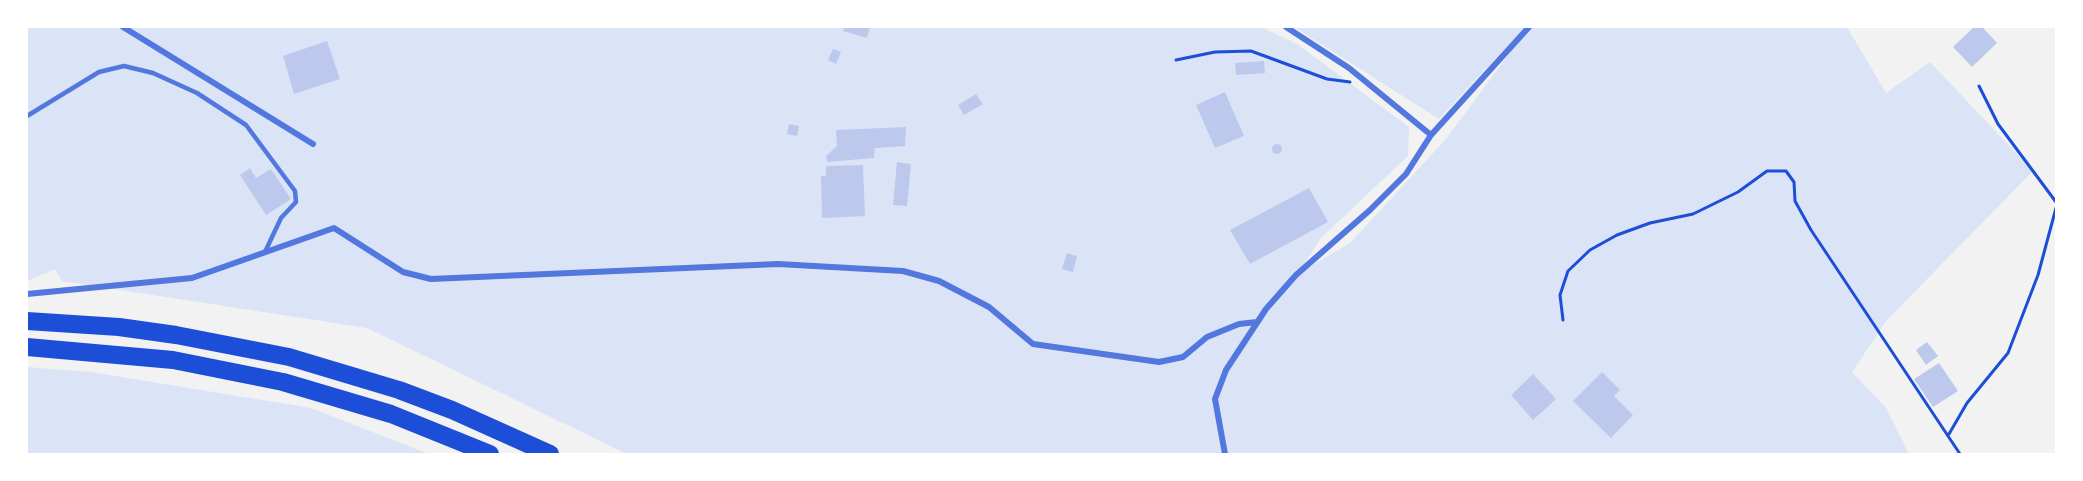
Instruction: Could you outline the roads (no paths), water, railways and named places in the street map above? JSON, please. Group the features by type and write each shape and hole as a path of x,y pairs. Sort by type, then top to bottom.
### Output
{"highway":[{"path":"27,321 119,327 176,335 289,357 399,390 473,419 550,454"},
{"path":"27,347 173,360 283,382 391,414 490,454"}],"street":[{"path":"123,27 313,144"},
{"path":"1286,27 1364,79 1431,135"},
{"path":"1225,454 1215,399 1227,370 1257,322 1296,275 1370,210 1406,174 1431,135 1529,27"},
{"path":"27,294 192,278 334,228 403,272 431,279 778,264 903,271 939,281 989,307 1033,344 1159,362 1183,357 1207,337 1239,324 1257,322"}],"lane":[{"path":"27,116 99,72 124,66 153,73 197,93 246,125 295,191 296,202 282,218 264,254"}]}
